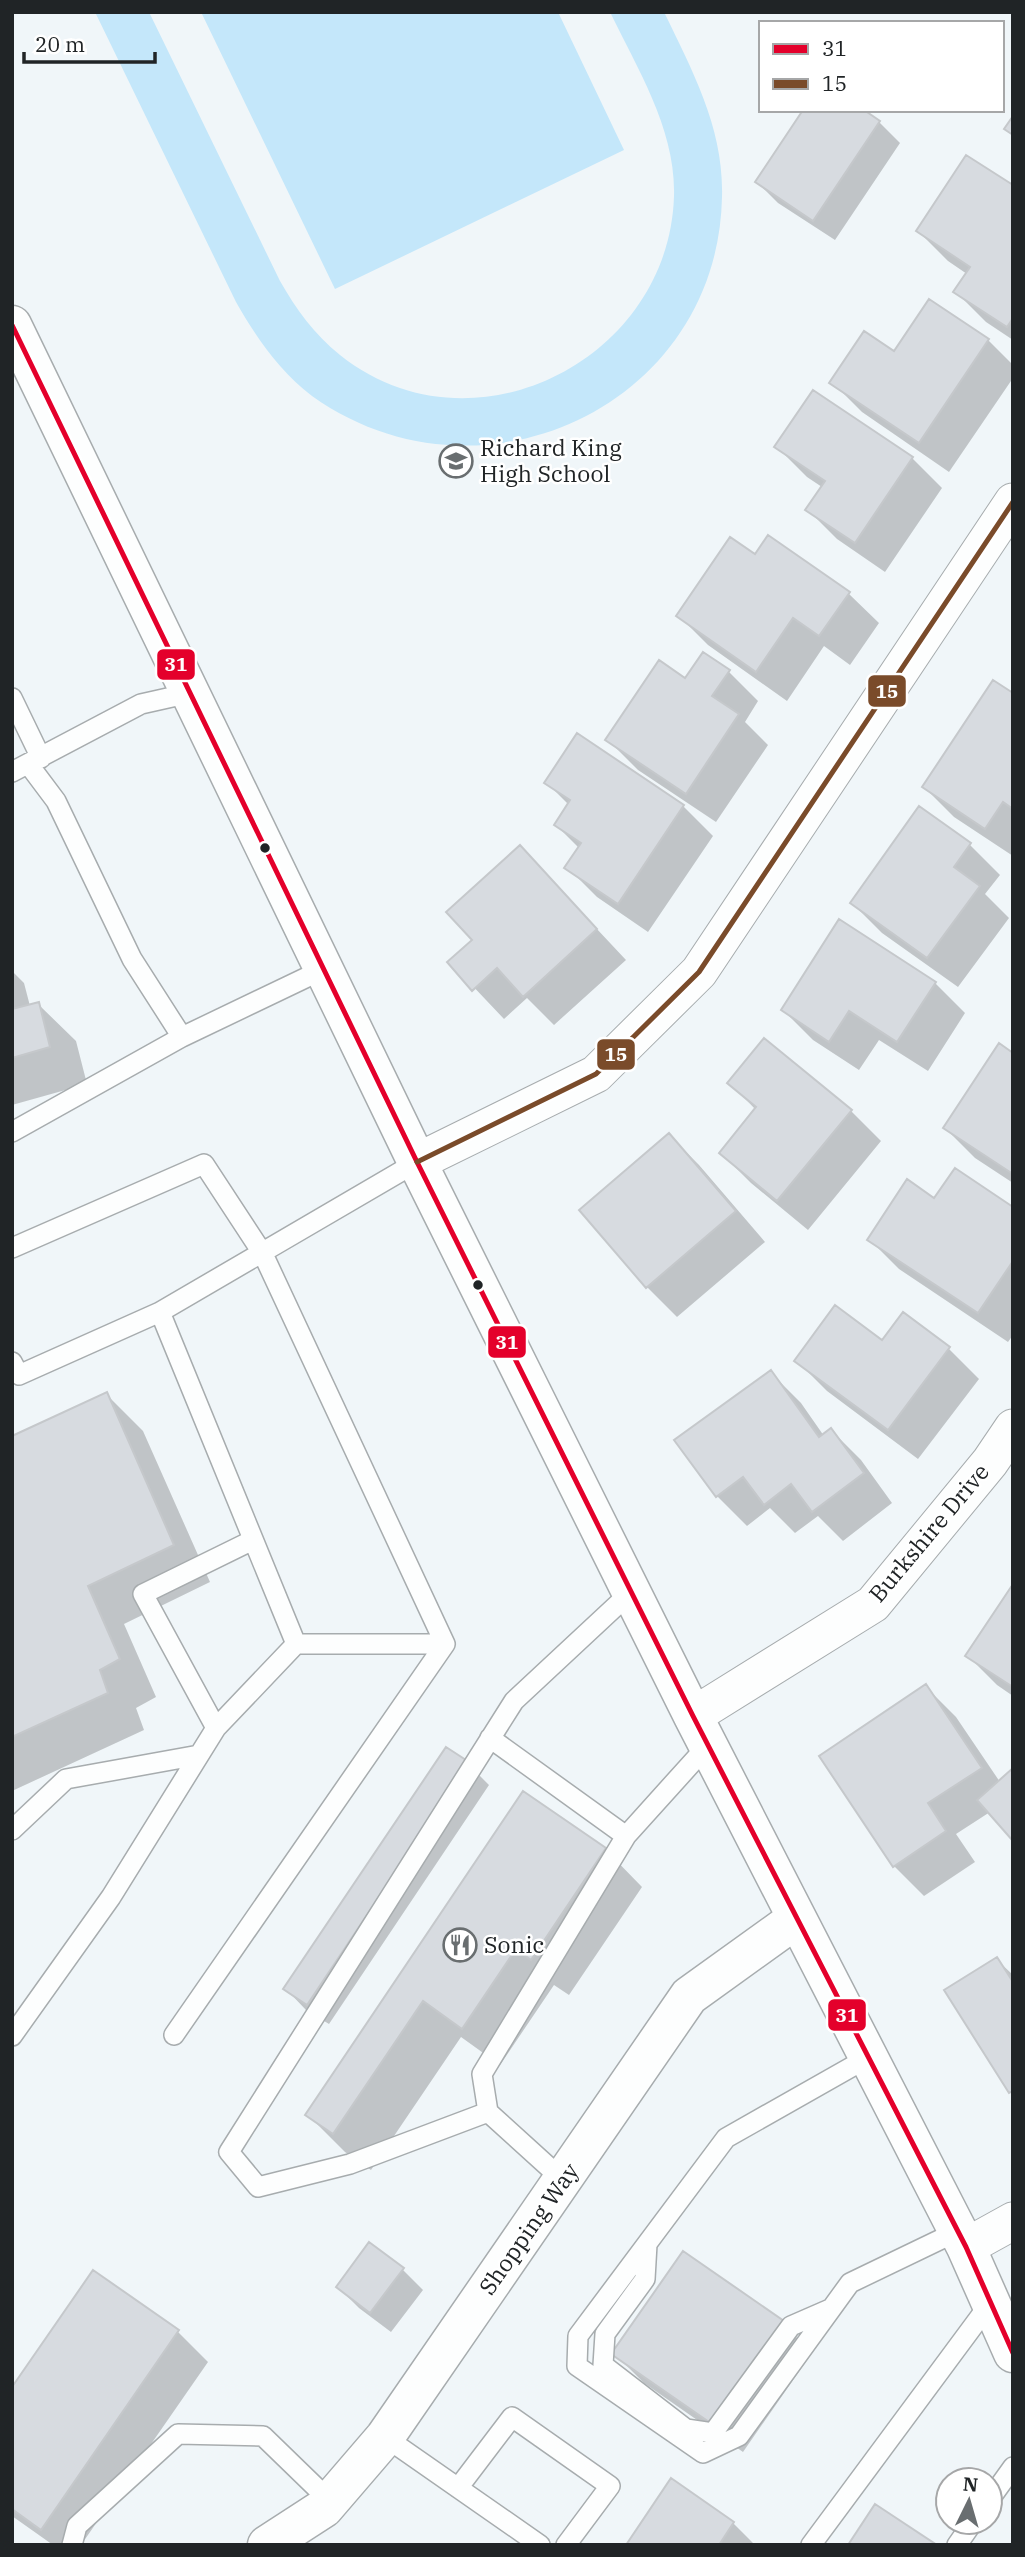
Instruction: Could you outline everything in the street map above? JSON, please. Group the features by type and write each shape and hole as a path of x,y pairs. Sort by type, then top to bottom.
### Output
{"main road":[{"path":"12,325 21,363 190,693 417,1162 700,1730 962,2239 1013,2353"},
{"name":"Shopping Way","path":"267,2545 324,2508 386,2437 690,1996 796,1919"}],"street":[{"path":"417,1162 596,1074 699,972 1013,502"},
{"name":"Burkshire Drive","path":"700,1730 873,1604 990,1462 1013,1428"},
{"path":"962,2239 1013,2221"}],"lane":[{"path":"27,765 141,704 190,693"},
{"path":"12,698 27,765 56,801 132,960 182,1037"},
{"path":"12,1132 182,1037 324,969"},
{"path":"12,1362 19,1374 160,1312 417,1162"},
{"path":"12,1248 204,1164 263,1254 445,1644"},
{"path":"160,1312 296,1644"},
{"path":"216,1728 143,1594 253,1540"},
{"path":"488,2112 350,2164 258,2187 229,2152 514,1702 631,1592"},
{"path":"12,2036 111,1897 216,1728 296,1644 445,1644"},
{"path":"174,2035 445,1644"},
{"path":"563,2180 488,2112 482,2074 626,1836 700,1730"},
{"path":"490,1738 626,1836"},
{"path":"12,1830 66,1779 199,1755"},
{"path":"869,2057 726,2138 578,2336 577,2366 703,2454 739,2436 850,2283 962,2239"},
{"path":"647,2243 645,2279 605,2334 603,2365 686,2429 713,2433 791,2326 833,2307"},
{"path":"811,2545 991,2302"},
{"path":"458,2487 512,2417 610,2486 566,2545"},
{"path":"72,2545 77,2526 178,2434 263,2436 330,2501"},
{"path":"386,2437 540,2545"}],"shaded area":[{"path":"95,12 149,12 280,281 314,330 340,355 392,385 447,398 502,394 554,377 601,347 638,305 664,255 674,196 673,172 669,148 653,101 610,12 664,12 705,102 718,148 721,172 722,197 710,270 680,333 635,383 579,420 514,441 446,445 378,430 312,396 289,376 269,353 236,302"},
{"path":"201,12 558,12 624,150 335,289"}],"building":[{"path":"802,112 867,112 880,121 813,221 755,182"},
{"path":"1013,116 1013,135 1004,129"},
{"path":"966,155 1013,185 1013,318 1007,327 953,292 970,267 916,231"},
{"path":"929,299 989,339 919,443 829,383 864,331 894,351"},
{"path":"813,390 913,457 855,543 805,510 825,481 774,447"},
{"path":"768,535 850,592 819,636 793,618 756,672 676,616 730,537 755,554"},
{"path":"703,652 730,670 712,696 739,714 686,794 605,740 659,660 685,678"},
{"path":"993,680 1013,693 1013,809 1003,802 985,829 922,787"},
{"path":"577,733 684,805 618,904 564,868 581,843 554,825 570,800 544,783"},
{"path":"919,806 971,843 954,867 980,886 927,958 850,903"},
{"path":"520,845 597,929 523,997 497,968 472,991 447,962 472,940 446,912"},
{"path":"839,919 936,982 897,1042 849,1011 829,1042 781,1010"},
{"path":"39,1002 50,1047 12,1058 12,1009"},
{"path":"764,1038 852,1110 777,1201 719,1153 756,1107 727,1083"},
{"path":"999,1043 1013,1053 1013,1174 943,1128"},
{"path":"669,1133 736,1211 646,1288 579,1210"},
{"path":"955,1168 1013,1207 1013,1261 978,1313 867,1240 907,1179 934,1198"},
{"path":"835,1305 882,1340 903,1312 950,1347 888,1430 794,1361"},
{"path":"771,1370 819,1437 831,1428 864,1473 812,1512 791,1484 764,1505 743,1477 716,1497 674,1440"},
{"path":"107,1392 174,1545 88,1586 120,1659 100,1670 108,1693 12,1737 12,1436"},
{"path":"1013,1584 1013,1687 965,1656"},
{"path":"926,1684 982,1768 928,1803 946,1831 893,1867 819,1756"},
{"path":"446,1747 469,1762 307,2005 283,1989"},
{"path":"1013,1768 1013,1841 977,1800"},
{"path":"523,1791 606,1848 531,1960 516,1949 462,2029 423,2001 333,2134 305,2115"},
{"path":"997,1957 1013,1982 1013,2091 1009,2093 944,1990"},
{"path":"369,2242 404,2268 370,2313 336,2287"},
{"path":"683,2251 784,2321 712,2424 611,2354"},
{"path":"93,2270 179,2330 41,2530 12,2509 12,2387"},
{"path":"671,2478 734,2522 719,2545 626,2545"},
{"path":"875,2504 937,2545 848,2545"}],"transit line":[{"name":"31","path":"12,325 417,1162 693,1716 966,2247 1013,2353"},
{"name":"15","path":"417,1162 596,1074 699,972 1013,502"}],"place":[{"name":"Richard King High School","path":"456,461"},
{"name":"Sonic","path":"460,1945"}]}
